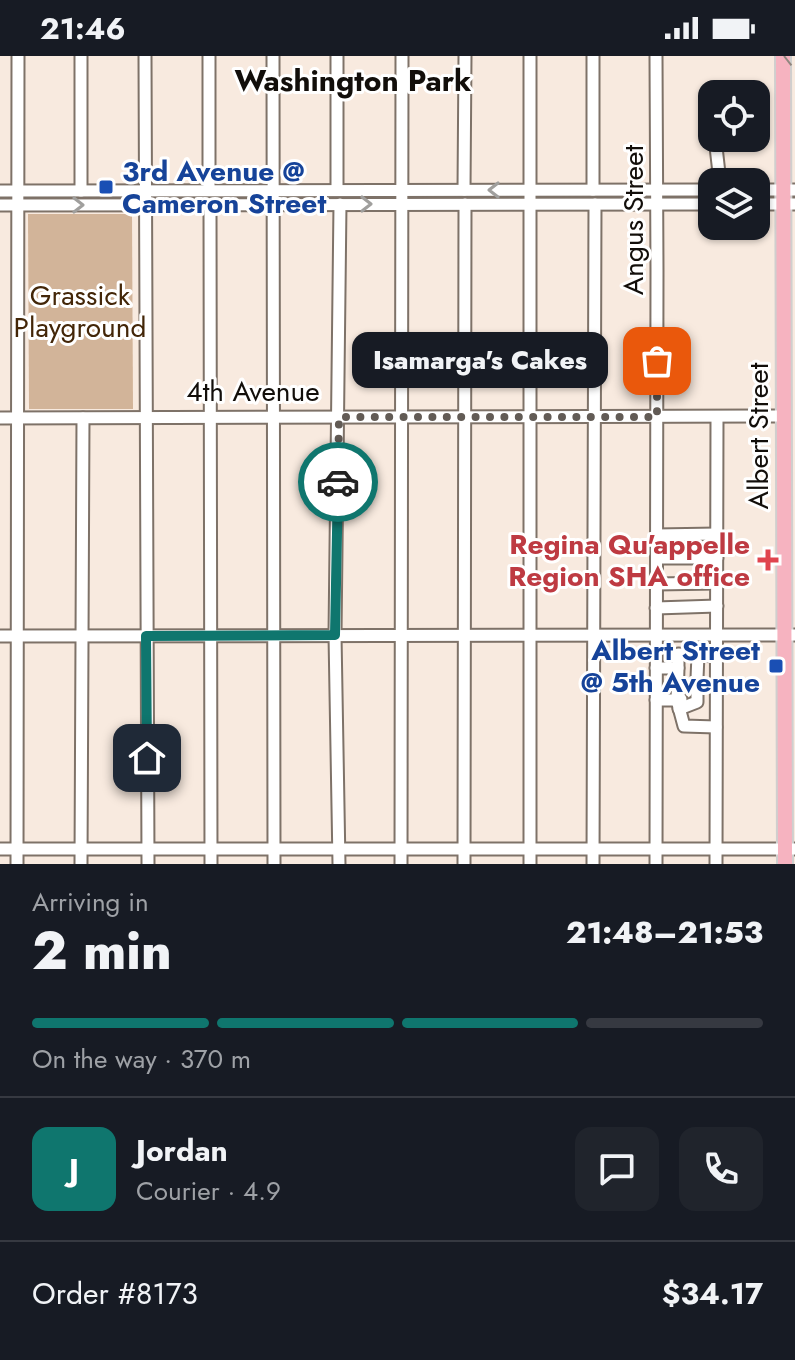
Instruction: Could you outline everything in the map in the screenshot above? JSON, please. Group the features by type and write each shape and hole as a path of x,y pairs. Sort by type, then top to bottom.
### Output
{"main road":[{"name":"Albert Street","path":"783,56 789,197 789,854"}],"street":[{"path":"17,864 18,56"},
{"path":"81,56 81,191"},
{"path":"145,56 148,864"},
{"path":"209,56 209,190"},
{"path":"273,56 274,864"},
{"path":"337,56 337,190"},
{"path":"401,864 402,56"},
{"path":"464,190 465,56"},
{"path":"530,56 530,864"},
{"path":"593,56 593,190"},
{"name":"Angus Street","path":"656,56 656,864"},
{"path":"0,191 698,190"},
{"path":"210,204 211,864"},
{"path":"339,864 335,635 340,204"},
{"path":"464,864 465,204"},
{"path":"593,864 595,204"},
{"path":"0,205 698,204"},
{"name":"4th Avenue","path":"0,418 790,416"},
{"path":"716,864 717,417"},
{"path":"81,864 83,418"},
{"path":"656,535 717,534"},
{"path":"657,558 717,558"},
{"path":"656,584 717,583"},
{"path":"656,608 717,606"},
{"path":"0,636 790,636"},
{"path":"716,727 684,726 687,698 685,676 678,654 717,656"},
{"path":"685,676 698,655"},
{"path":"656,668 685,676"},
{"path":"656,700 687,698"},
{"path":"0,849 716,849 789,854"}],"green space":[{"name":"Grassick Playground","path":"28,214 132,214 133,409 29,409"}],"tunnel":[{"path":"682,686 697,685"}],"railway":[{"path":"784,56 795,70"}],"way so far":[{"path":"338,482 339,417 657,417 657,361"}],"place":[{"name":"3rd Avenue @ Cameron Street","path":"106,187"},
{"name":"Isamarga's Cakes","path":"657,361"},
{"name":"Regina Qu'appelle Region SHA office","path":"768,560"},
{"name":"Albert Street @ 5th Avenue","path":"776,666"}],"district":[{"name":"Washington Park","path":"353,81"}],"route":[{"path":"147,758 146,636 335,635 338,482"}]}
